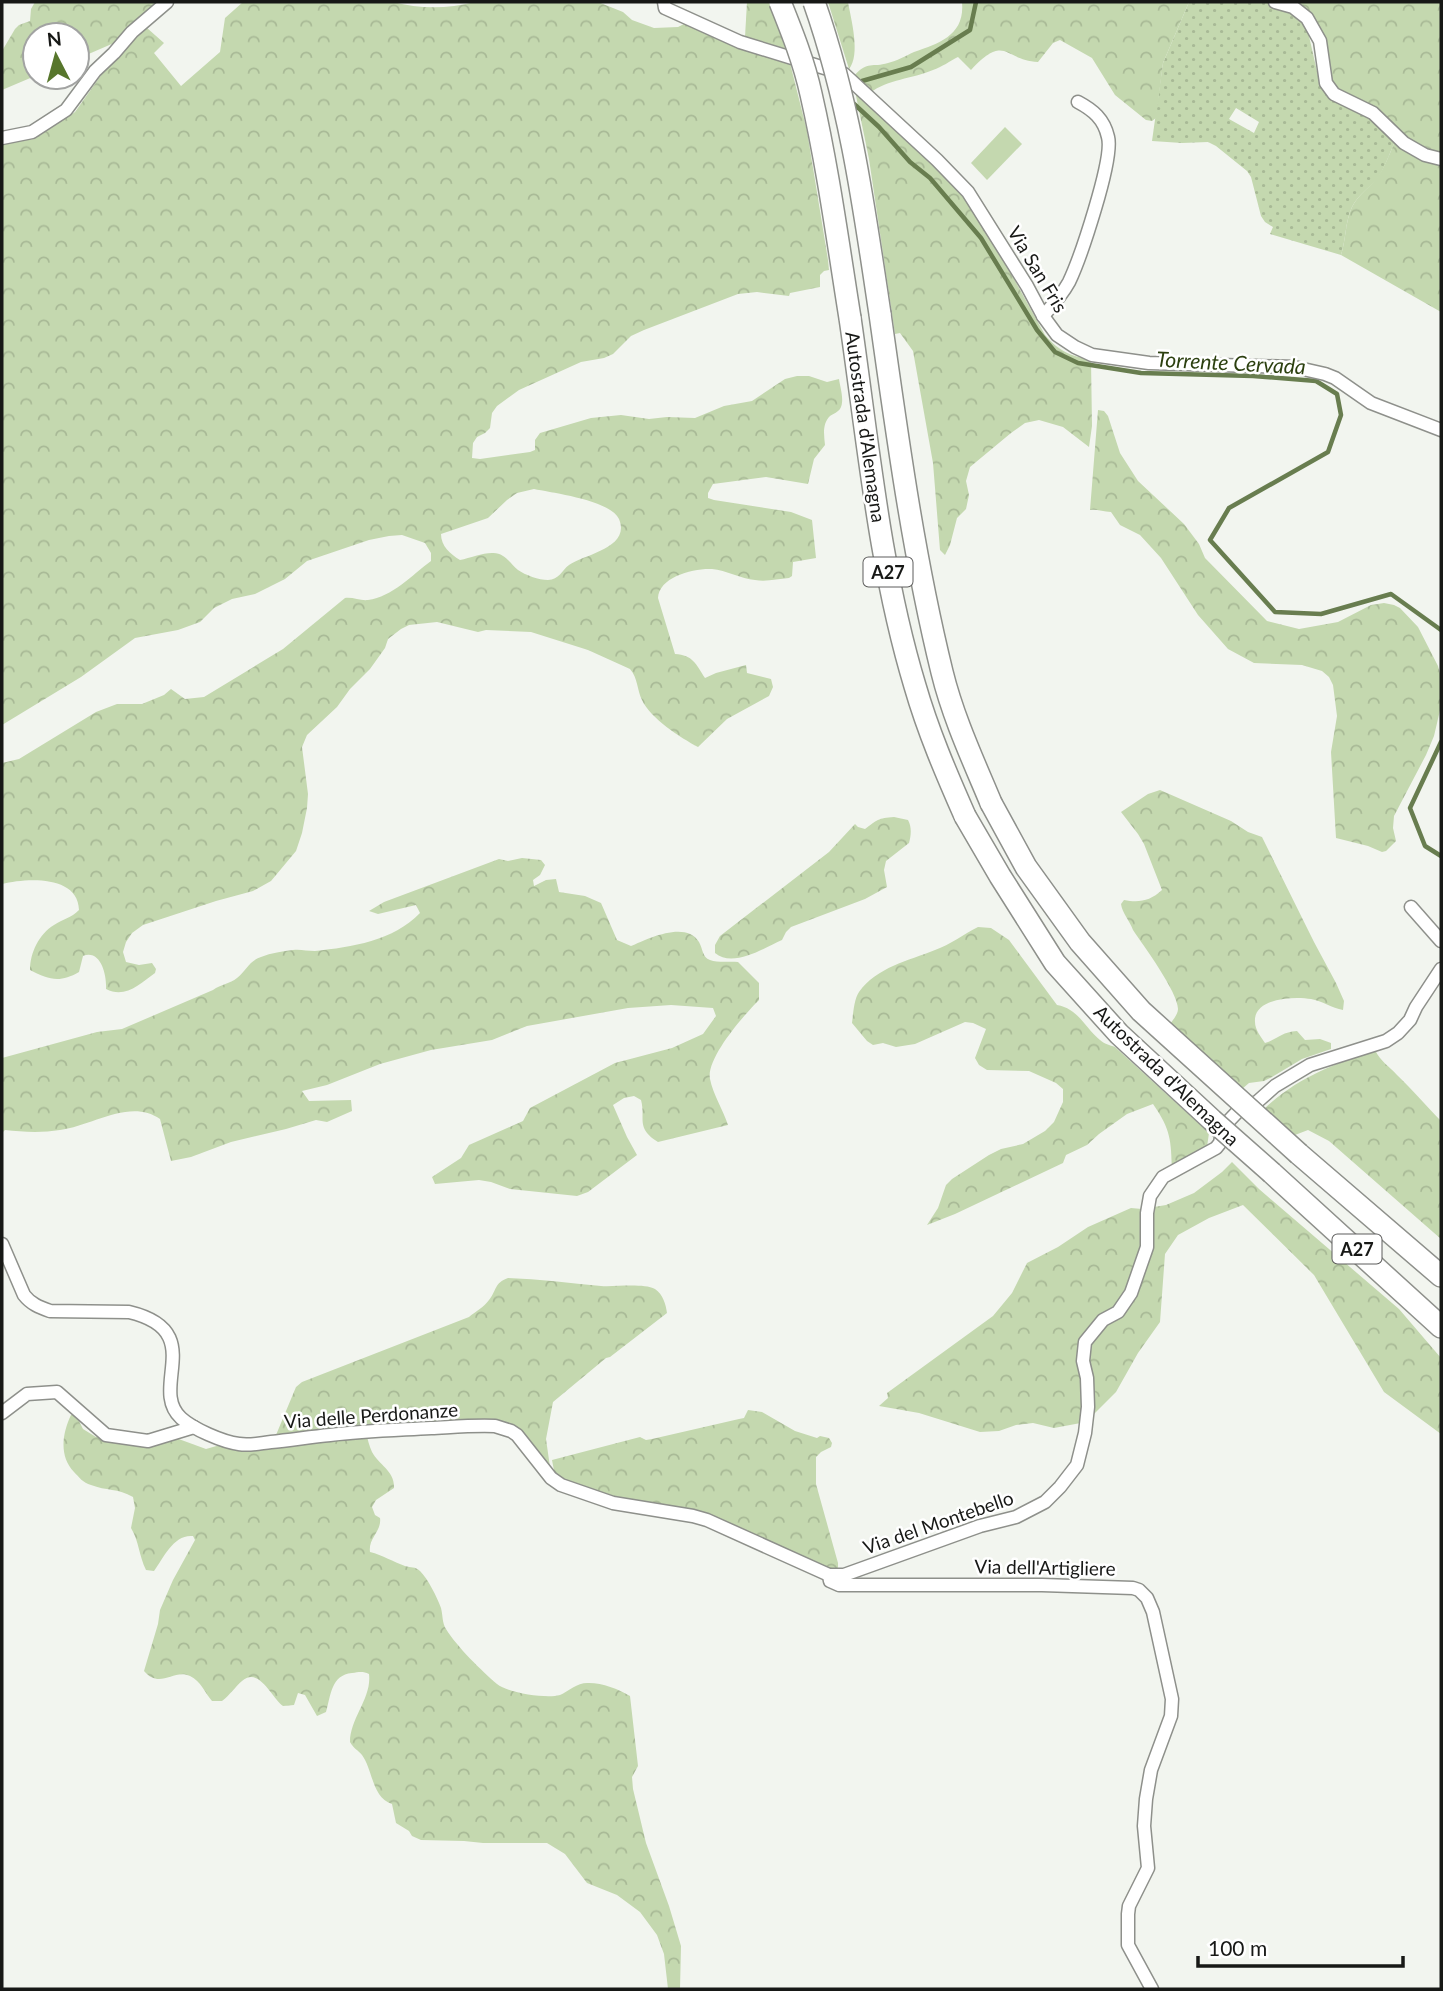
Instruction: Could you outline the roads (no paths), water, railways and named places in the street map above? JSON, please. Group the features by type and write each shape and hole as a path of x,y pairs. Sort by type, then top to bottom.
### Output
{"highway":[{"name":"Autostrada d'Alemagna","path":"780,2 811,92 832,203 889,579 918,697 935,747 965,816 1055,963 1119,1034 1441,1327"},
{"name":"Autostrada d'Alemagna","path":"814,2 841,87 863,199 906,502 943,674 962,734 991,803 1026,867 1080,942 1141,1010 1299,1154 1441,1276"}],"street":[{"path":"2,138 32,132 66,110 94,71 167,2"},
{"name":"Via San Fris","path":"664,2 665,8 740,42 844,74 968,192 1043,316 1057,335 1074,347 1092,355 1149,363 1294,367 1307,375 1335,378 1371,403 1441,430"},
{"path":"1275,2 1293,7 1307,18 1320,41 1326,83 1334,94 1373,113 1404,143 1425,155 1441,159"},
{"path":"1043,316 1058,300 1069,281 1107,167 1110,140 1104,124 1093,110 1078,102"},
{"path":"1411,907 1441,941"},
{"name":"Via del Montebello","path":"829,1575 844,1576 980,1526 1016,1517 1045,1502 1076,1465 1085,1433 1088,1407 1087,1378 1083,1362 1085,1342 1103,1320 1118,1312 1131,1293 1147,1247 1150,1196 1163,1177 1216,1148 1220,1143 1223,1127 1242,1107 1257,1102 1275,1086 1310,1065 1386,1041 1398,1033 1410,1020 1441,969"},
{"name":"Via delle Perdonanze","path":"2,1244 24,1295 38,1307 50,1311 128,1311 159,1324 169,1336 171,1345 171,1392 174,1409 179,1417 194,1427 230,1442 249,1445 363,1431 484,1426 502,1428 517,1436 551,1478 561,1485 613,1503 707,1520 829,1575"},
{"path":"2,1413 27,1394 57,1392 106,1435 148,1441 194,1427"},
{"name":"Via dell'Artigliere","path":"829,1575 830,1581 839,1585 1133,1588 1147,1598 1171,1690 1172,1709 1150,1777 1144,1813 1149,1868 1129,1906 1127,1938 1130,1951 1152,1989"}],"waterway":[{"name":"Torrente Cervada","path":"862,81 911,67 970,30 976,2"},
{"name":"Torrente Cervada","path":"851,98 910,162 930,178 981,238 1037,330 1055,352 1078,363 1141,373 1253,376 1316,381 1337,394 1341,415 1328,452 1229,508 1210,540 1275,612 1321,614 1391,594 1441,630"},
{"name":"Torrente Cervada","path":"1441,742 1410,808 1425,846 1441,856"}]}
